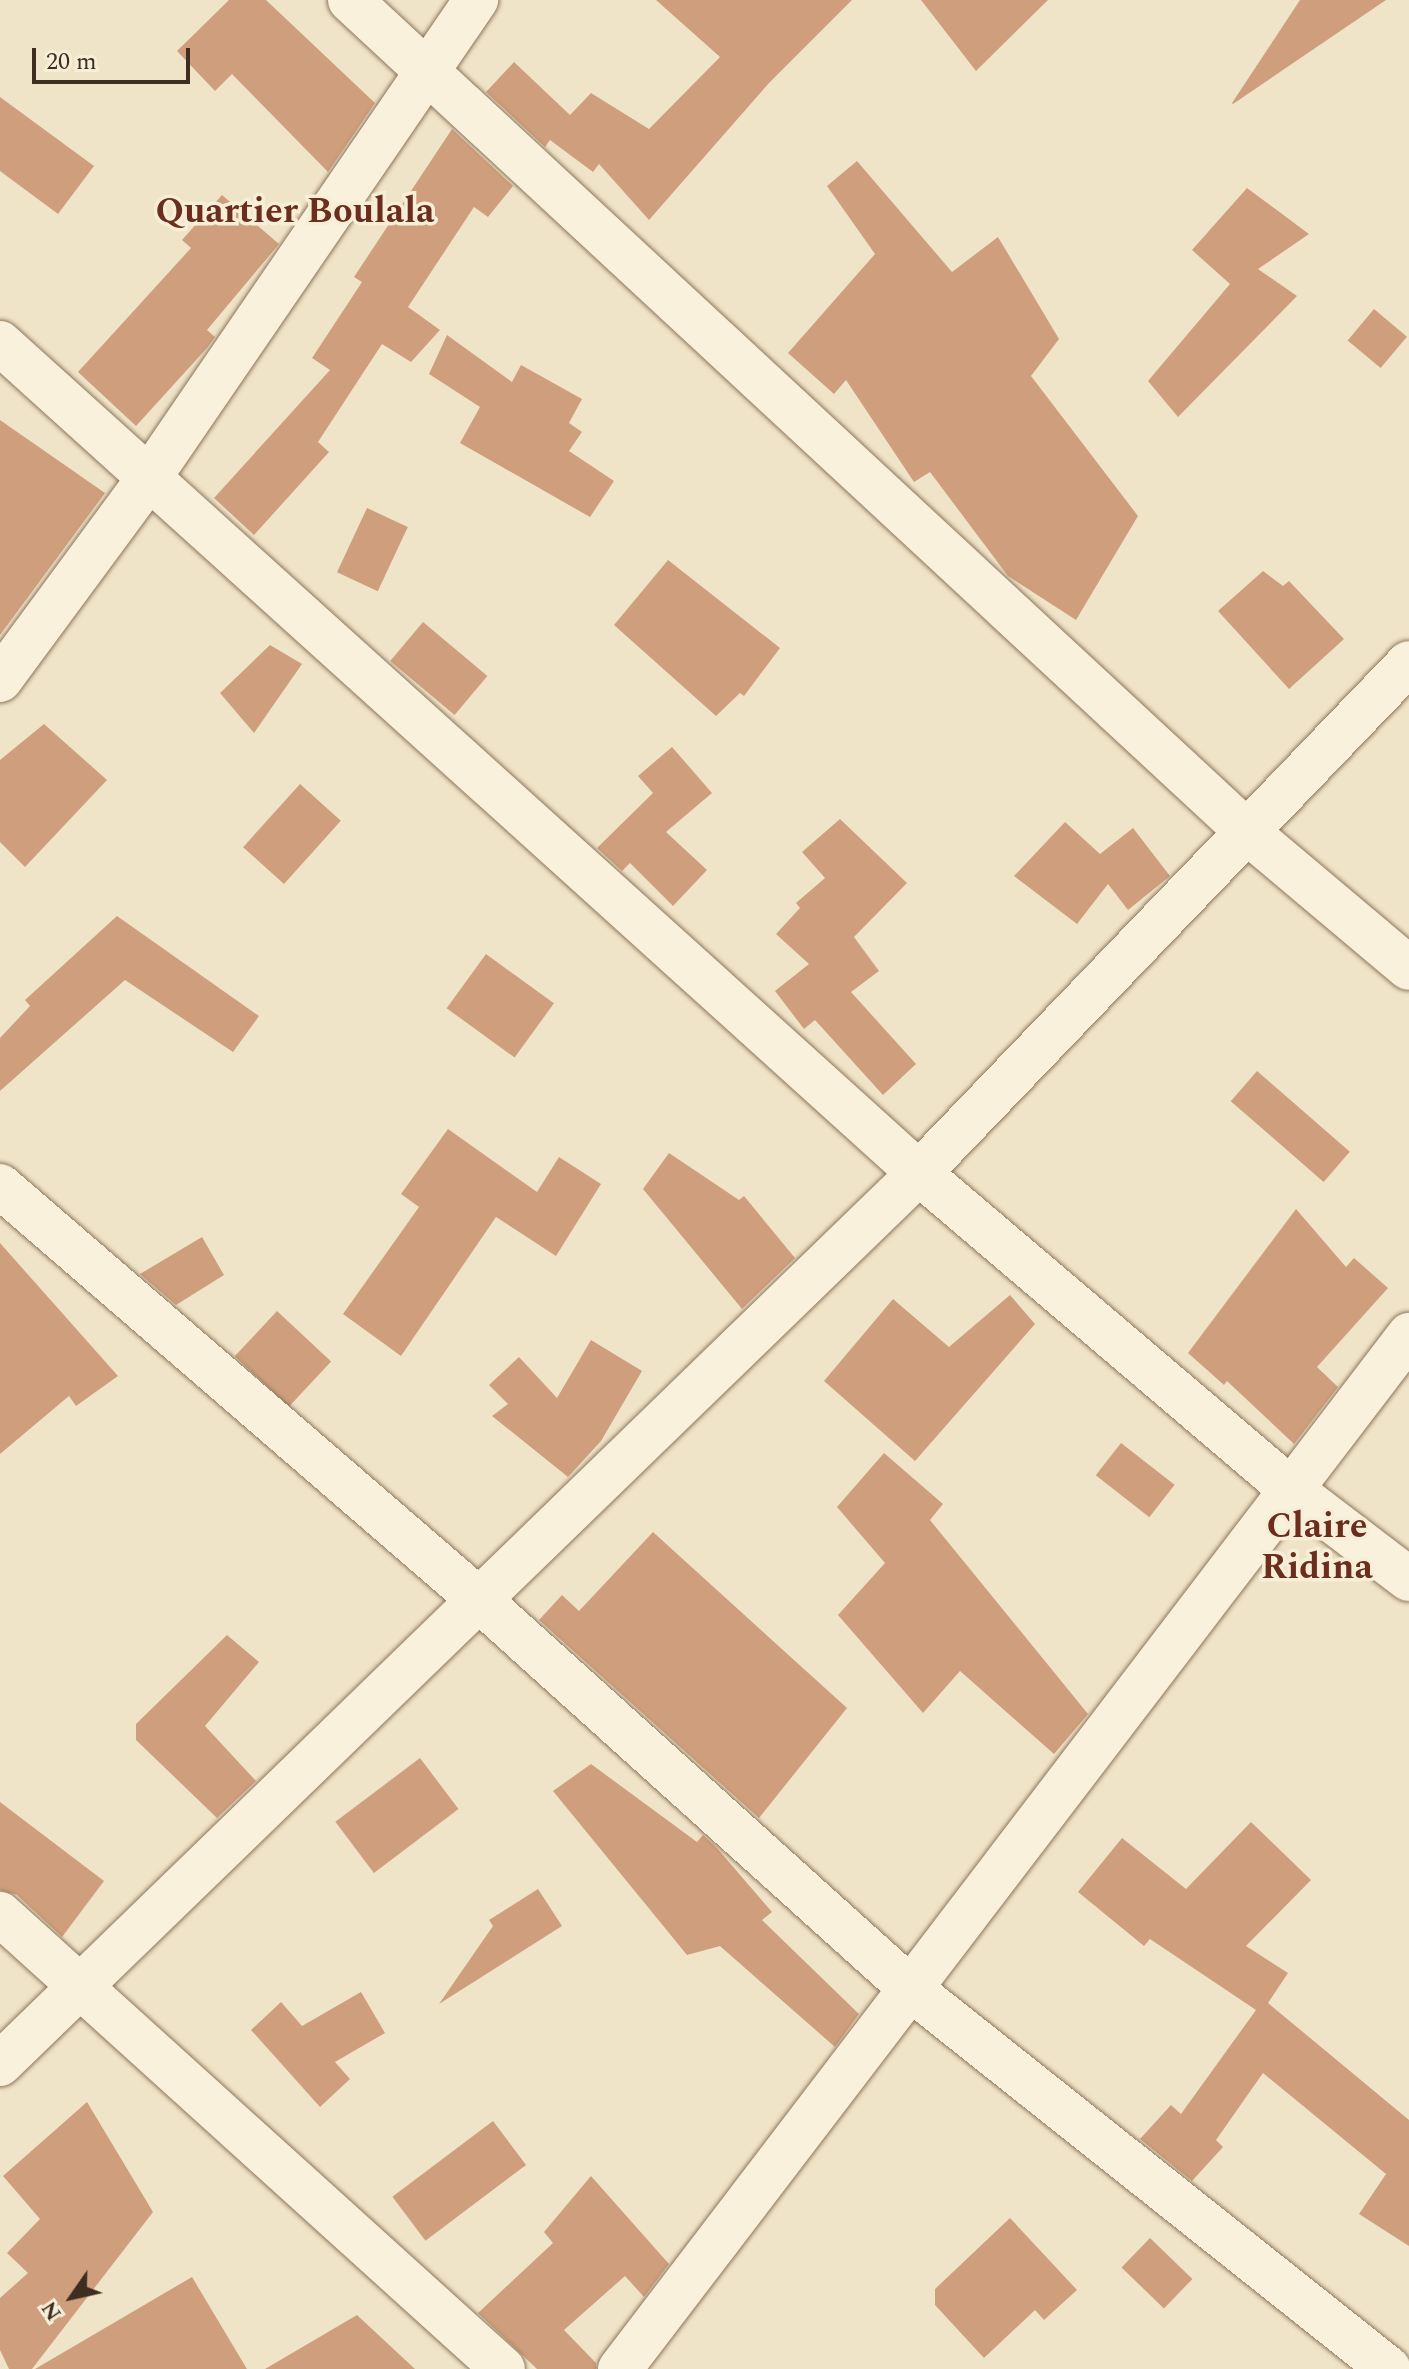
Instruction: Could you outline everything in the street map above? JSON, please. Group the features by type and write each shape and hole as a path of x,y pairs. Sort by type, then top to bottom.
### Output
{"street":[{"path":"350,0 1245,830 1409,968"},
{"path":"0,680 151,475 476,0"},
{"path":"0,343 151,475 919,1173 1292,1490 1409,1579"},
{"path":"0,2064 477,1598 919,1173 1245,830 1409,663"},
{"path":"0,1186 477,1598 912,1990 1389,2369"},
{"path":"620,2369 1409,1335"},
{"path":"0,1914 80,1983 503,2369"}],"building":[{"path":"229,0 266,0 375,103 328,172 232,74 215,91 177,51"},
{"path":"656,0 852,0 769,83 649,220 599,164 593,172 550,140 545,147 486,92 514,62 570,115 591,93 649,129 720,57"},
{"path":"921,0 1048,0 976,71"},
{"path":"1300,0 1386,0 1233,104 1232,103"},
{"path":"0,97 94,166 58,214 0,171"},
{"path":"452,129 513,186 488,217 474,207 408,307 440,330 411,362 382,344 318,442 329,452 254,535 214,498 330,370 312,358 362,282 354,277"},
{"path":"857,161 952,272 998,237 1059,339 1031,376 1138,516 1076,620 1008,576 930,472 914,482 846,380 834,394 788,353 875,254 827,186"},
{"path":"1247,188 1309,234 1258,269 1297,296 1178,417 1148,381 1230,284 1192,250"},
{"path":"222,195 279,244 207,330 215,337 207,348 136,426 78,372 191,248 182,240"},
{"path":"1374,309 1407,337 1381,368 1348,340"},
{"path":"447,335 512,382 521,365 582,399 569,423 582,432 569,451 614,481 590,517 460,443 480,407 429,374"},
{"path":"0,420 105,493 0,635"},
{"path":"367,508 408,527 378,591 337,572"},
{"path":"668,560 780,648 744,696 740,693 716,716 614,625"},
{"path":"1263,571 1283,586 1289,581 1344,639 1289,689 1218,611"},
{"path":"423,622 487,676 455,715 390,661"},
{"path":"270,645 302,664 254,733 220,693"},
{"path":"44,724 107,780 25,867 0,842 0,760"},
{"path":"672,747 712,793 666,832 707,870 673,906 630,863 622,871 597,848 653,793 638,776"},
{"path":"300,784 341,821 284,884 243,847"},
{"path":"840,819 907,883 854,937 879,971 851,992 916,1064 883,1095 815,1020 804,1029 775,991 809,964 776,934 800,908 796,903 825,878 802,852"},
{"path":"1065,822 1100,854 1133,828 1170,876 1128,910 1108,884 1077,924 1014,876"},
{"path":"117,916 259,1016 233,1052 125,980 0,1091 0,1038 30,1006 25,1000"},
{"path":"486,954 554,1003 515,1058 447,1008"},
{"path":"1257,1071 1350,1152 1324,1182 1231,1101"},
{"path":"448,1129 537,1192 559,1157 601,1184 556,1256 496,1217 401,1356 343,1314 419,1207 401,1194"},
{"path":"669,1153 739,1200 744,1196 795,1258 742,1309 643,1189"},
{"path":"1296,1209 1346,1267 1354,1258 1388,1288 1317,1367 1338,1387 1294,1444 1227,1381 1224,1385 1188,1353"},
{"path":"202,1237 224,1275 176,1305 140,1274"},
{"path":"0,1243 118,1376 76,1406 69,1396 0,1454"},
{"path":"1010,1295 1035,1324 915,1461 824,1381 893,1299 949,1347"},
{"path":"277,1311 331,1361 289,1407 235,1356"},
{"path":"591,1340 642,1371 601,1441 568,1477 492,1416 508,1404 489,1385 519,1357 557,1398"},
{"path":"1121,1443 1175,1485 1149,1517 1096,1475"},
{"path":"884,1453 943,1504 930,1520 1088,1714 1054,1754 960,1671 923,1713 838,1615 885,1563 837,1507"},
{"path":"653,1532 847,1708 759,1818 539,1620 562,1595 579,1611"},
{"path":"227,1635 259,1662 205,1726 256,1781 217,1818 136,1740 136,1724"},
{"path":"420,1758 459,1809 374,1873 335,1822"},
{"path":"591,1764 697,1842 703,1835 716,1847 772,1912 762,1920 859,2014 835,2047 720,1946 687,1955 553,1791"},
{"path":"0,1802 104,1881 62,1937 17,1895 0,1890"},
{"path":"1251,1822 1311,1880 1246,1946 1288,1973 1268,2003 1409,2120 1409,2246 1359,2214 1386,2174 1263,2073 1216,2140 1223,2147 1192,2181 1140,2139 1171,2105 1181,2114 1256,2010 1150,1939 1144,1946 1078,1892 1122,1838 1186,1889"},
{"path":"538,1889 562,1926 439,2004 493,1926 489,1920"},
{"path":"361,1992 385,2033 335,2062 350,2079 320,2107 251,2030 281,2002 302,2026"},
{"path":"87,2102 153,2212 32,2369 9,2369 0,2350 0,2298 28,2273 7,2253 40,2219 3,2176"},
{"path":"493,2121 526,2165 425,2241 392,2197"},
{"path":"591,2176 669,2264 644,2297 625,2276 564,2330 596,2363 596,2369 537,2369 478,2313 553,2243 544,2232"},
{"path":"1010,2218 1077,2290 1044,2320 1035,2310 984,2358 935,2305 935,2289"},
{"path":"1150,2238 1192,2279 1164,2308 1122,2267"},
{"path":"192,2277 247,2369 35,2369"},
{"path":"357,2315 415,2369 265,2369"}],"district":[{"name":"Quartier Boulala","path":"295,212"},
{"name":"Claire Ridina","path":"1317,1546"}]}
